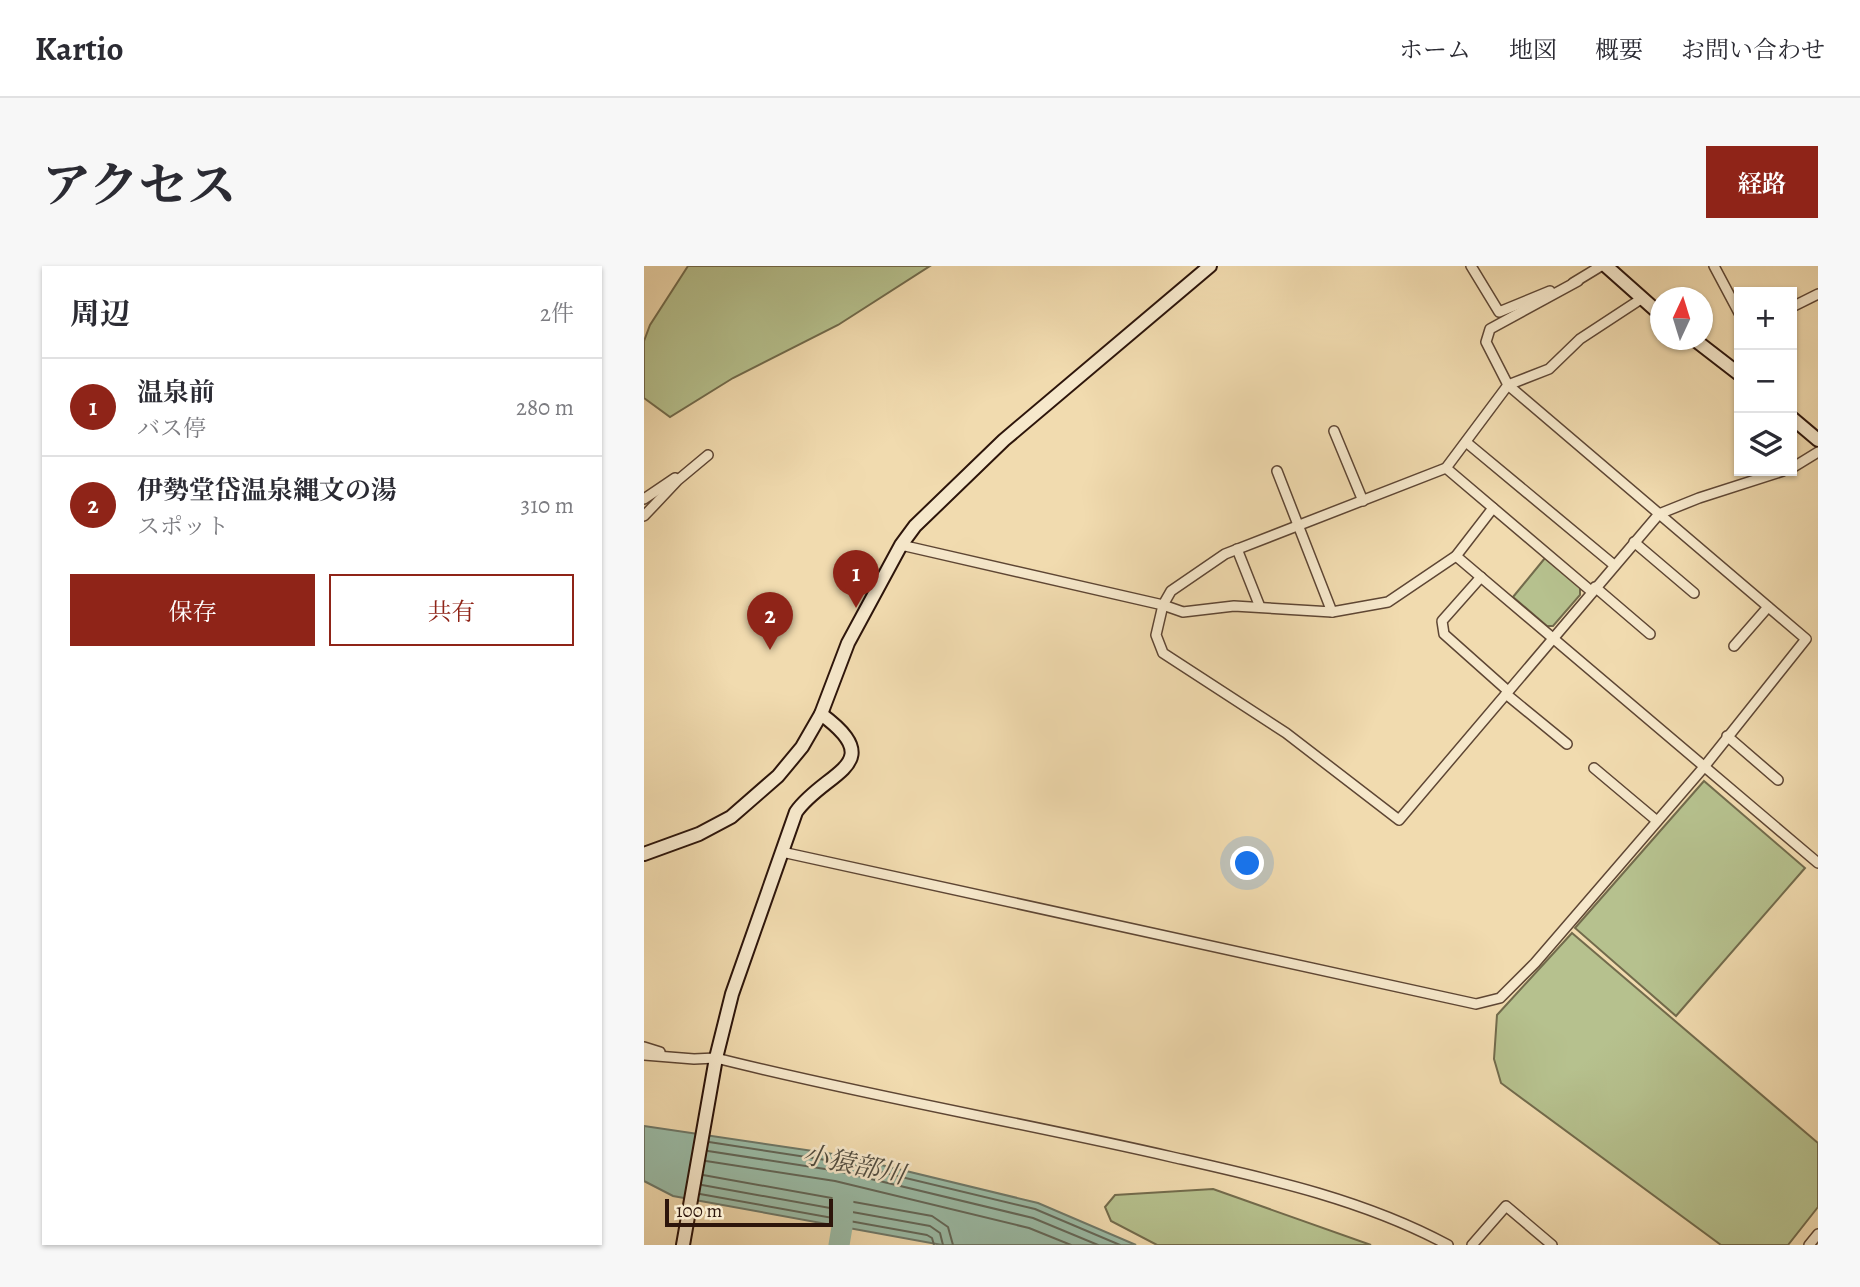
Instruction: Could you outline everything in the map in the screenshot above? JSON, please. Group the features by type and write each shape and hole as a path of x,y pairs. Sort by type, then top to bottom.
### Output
{"street":[{"path":"644,854 699,834 731,817 778,776 802,747 821,714 848,643 901,545 915,526 1004,440 1210,266"},
{"path":"1471,266 1499,312 1578,281"},
{"path":"782,852 1476,1004 1500,998 1535,963 1704,766 1806,639 1508,385 1486,342 1490,329 1604,266 1650,306"},
{"path":"1714,266 1734,304"},
{"path":"1797,304 1818,293"},
{"path":"1641,299 1580,339 1549,369 1508,385 1446,468 1237,549 1207,565 1171,591 1163,605 1156,635 1163,653 1286,733 1399,820 1659,514 1767,476"},
{"path":"1708,350 1734,370"},
{"path":"1797,421 1815,433"},
{"path":"1334,431 1363,501"},
{"path":"1466,442 1614,565"},
{"path":"1797,465 1818,452"},
{"path":"644,499 708,455 678,480 644,516"},
{"path":"1446,468 1650,634"},
{"path":"1277,471 1300,524 1332,612"},
{"path":"901,545 1163,605 1183,612 1234,606 1332,612 1388,602 1456,556 1493,508"},
{"path":"1634,542 1694,593"},
{"path":"1237,549 1260,607"},
{"path":"1456,556 1818,863"},
{"path":"1480,577 1442,621 1444,634 1567,744"},
{"path":"1734,646 1768,607"},
{"path":"683,1245 715,1063 732,994 796,812 805,799 825,786 843,769 851,756 851,742 839,727 821,714"},
{"path":"1727,736 1778,780"},
{"path":"1594,768 1657,821"},
{"path":"644,1047 675,1058"},
{"path":"644,1055 715,1063 1245,1174 1414,1226 1448,1245"},
{"path":"1472,1245 1506,1206 1552,1245"},
{"path":"1809,1245 1818,1234"}],"shaded area":[{"path":"688,266 930,266 838,325 733,378 670,417 644,398 644,341 650,325"},
{"path":"1545,558 1580,587 1580,595 1553,626 1547,626 1513,597"},
{"path":"1704,781 1805,868 1676,1016 1575,928"},
{"path":"1572,933 1818,1143 1818,1207 1788,1245 1721,1245 1501,1083 1494,1059 1497,1015"},
{"path":"1213,1189 1371,1245 1157,1245 1111,1221 1105,1207 1115,1195"}],"water":[{"name":"小猿部川","path":"644,1126 840,1155 1038,1203 1136,1245 942,1245 673,1196 644,1181"}],"waterway":[{"path":"839,1245 843,1199"}],"place":[{"name":"温泉前","path":"856,608"},
{"name":"伊勢堂岱温泉縄文の湯","path":"770,650"}]}
